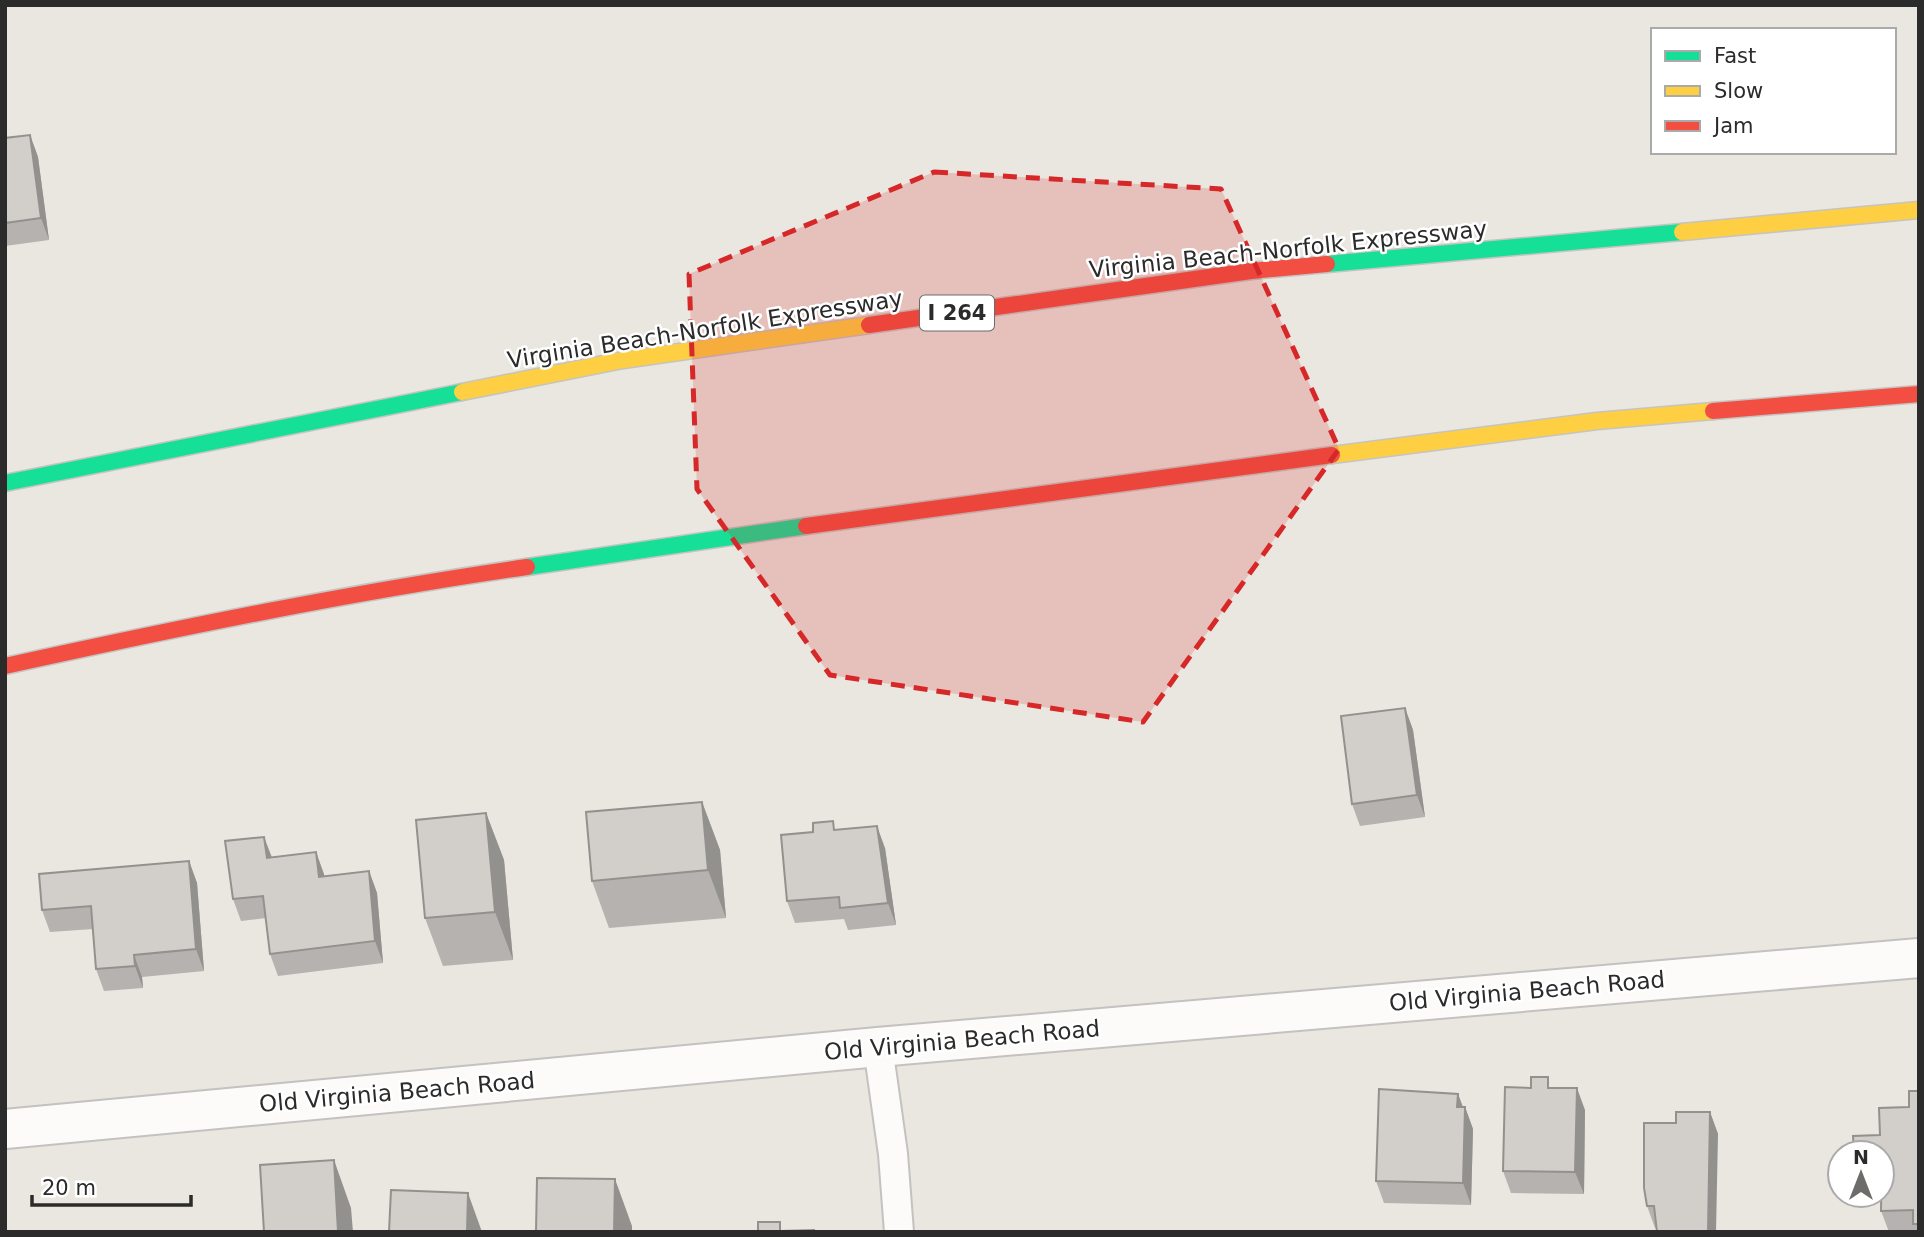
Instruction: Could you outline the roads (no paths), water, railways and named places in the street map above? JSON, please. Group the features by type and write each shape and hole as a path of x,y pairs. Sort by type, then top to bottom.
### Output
{"highway":[{"name":"Virginia Beach-Norfolk Expressway","path":"5,483 664,354 1251,271 1919,210"},
{"path":"5,666 122,640 450,578 995,498 1597,421 1919,394"}],"street":[{"name":"Old Virginia Beach Road","path":"5,1129 878,1047 1919,958"}],"lane":[{"path":"878,1047 893,1154 899,1232"}]}
